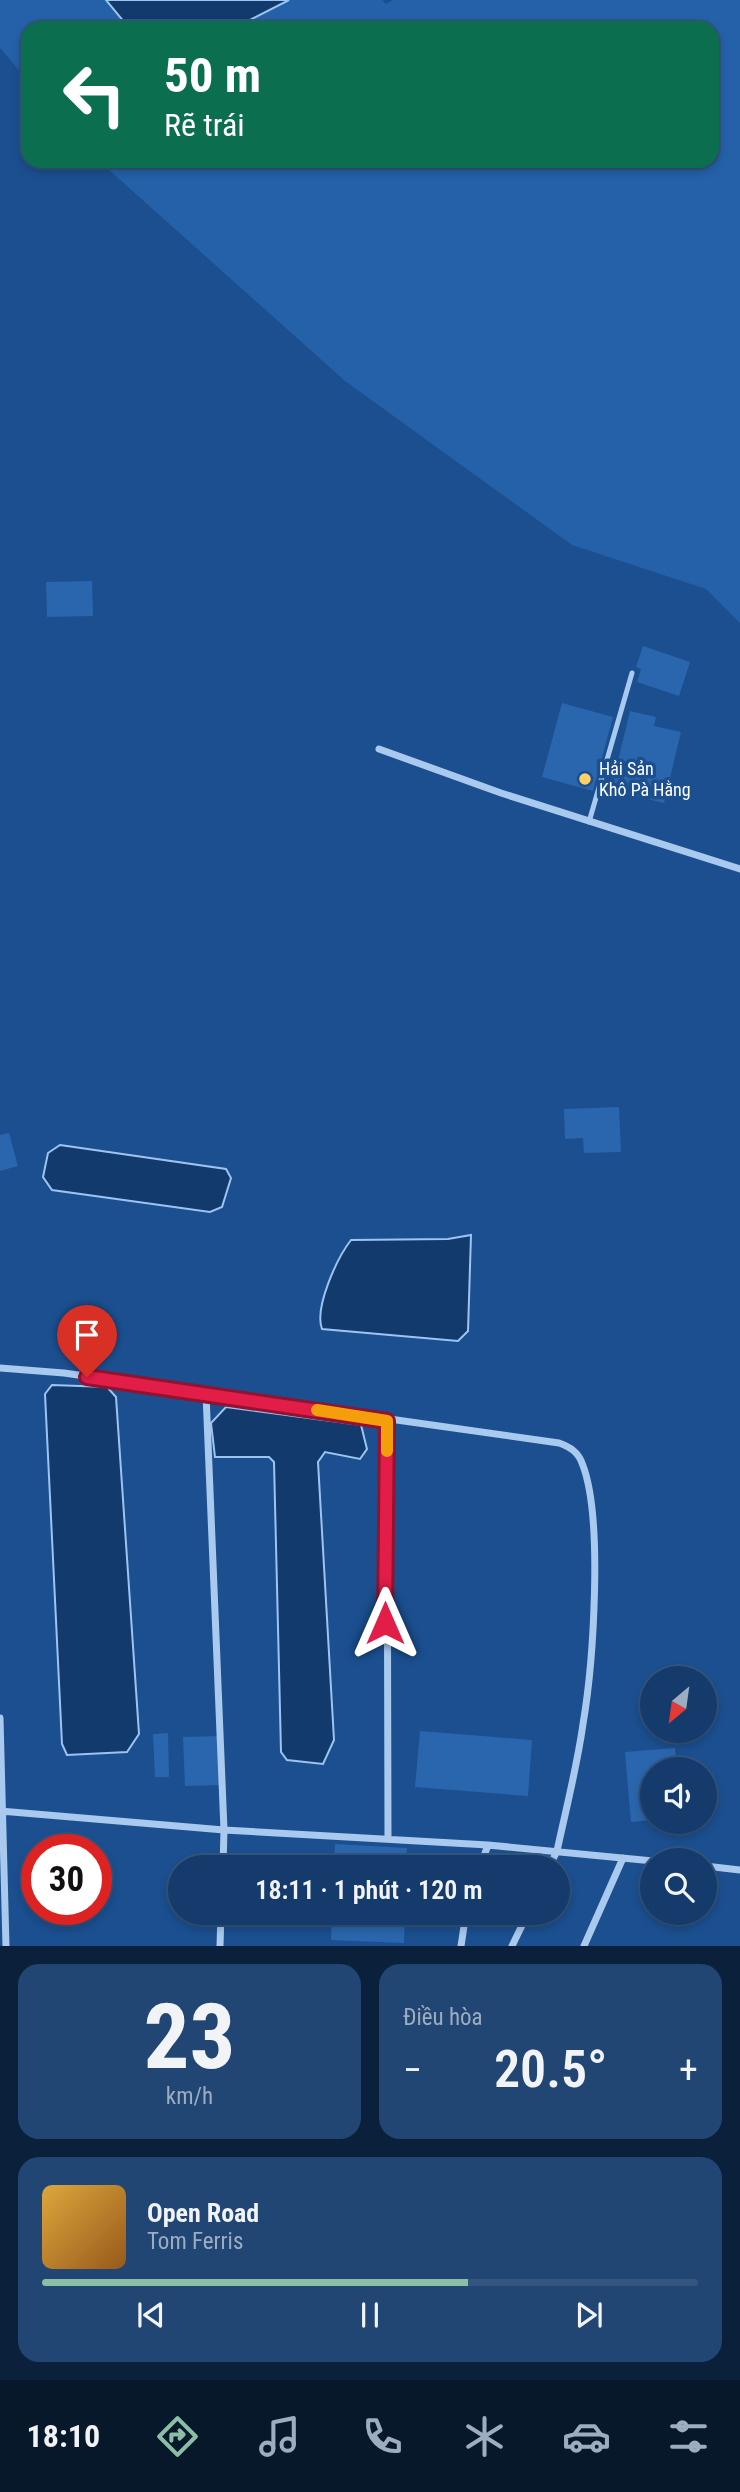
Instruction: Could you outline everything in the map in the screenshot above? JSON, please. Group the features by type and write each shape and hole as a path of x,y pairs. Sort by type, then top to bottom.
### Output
{"street":[{"path":"379,749 589,822 740,869"},
{"path":"0,1368 64,1373 387,1421 559,1443 573,1449 582,1463 594,1519 591,1646 584,1724 555,1855"},
{"path":"206,1394 223,1855"},
{"path":"387,1421 388,1838"},
{"path":"0,1718 6,1946"},
{"path":"2,1811 224,1830 557,1850 640,1860"},
{"path":"484,1855 488,1845"},
{"path":"584,1946 623,1858"},
{"path":"717,1867 740,1870"},
{"path":"220,1946 221,1925"},
{"path":"461,1946 464,1925"},
{"path":"512,1946 522,1925"}],"lane":[{"path":"589,822 632,673"}],"shaded area":[{"path":"0,0 382,0 386,4 393,0 740,0 740,623 706,589 572,545 345,381 107,168 719,168 719,21 21,21 21,73 0,48"},
{"path":"106,0 289,0 248,21 123,21"},
{"path":"60,1145 226,1169 231,1178 222,1207 210,1212 52,1190 43,1177 48,1153"},
{"path":"471,1235 468,1331 458,1341 322,1329 320,1320 324,1296 339,1259 351,1240 448,1239"},
{"path":"52,1385 107,1387 116,1397 139,1734 127,1752 67,1755 62,1744 45,1394"},
{"path":"226,1407 361,1425 367,1449 360,1459 325,1452 318,1462 334,1740 323,1764 287,1760 281,1752 274,1462 269,1457 215,1457 211,1423"}],"building":[{"path":"92,581 93,616 47,617 46,582"},
{"path":"643,646 690,662 679,696 637,682 641,669 636,667"},
{"path":"562,703 613,717 593,791 542,777"},
{"path":"630,711 656,717 654,726 681,732 664,803 611,790"},
{"path":"619,1107 621,1152 584,1153 583,1138 565,1139 564,1109"},
{"path":"9,1133 18,1166 0,1171 0,1135"},
{"path":"420,1731 532,1740 528,1796 415,1787"},
{"path":"168,1733 169,1777 155,1777 153,1734"},
{"path":"219,1736 221,1785 185,1786 183,1737"},
{"path":"675,1748 676,1757 640,1757 640,1821 631,1822 625,1752"},
{"path":"335,1844 407,1848 407,1855 335,1855"},
{"path":"332,1925 405,1925 404,1943 331,1940"}],"slow traffic":[{"path":"317,1410 387,1421 387,1451"}],"place":[{"name":"Hải Sản Khô Pà Hằng","path":"585,779"}],"route":[{"path":"87,1377 387,1421 385,1623"}]}
